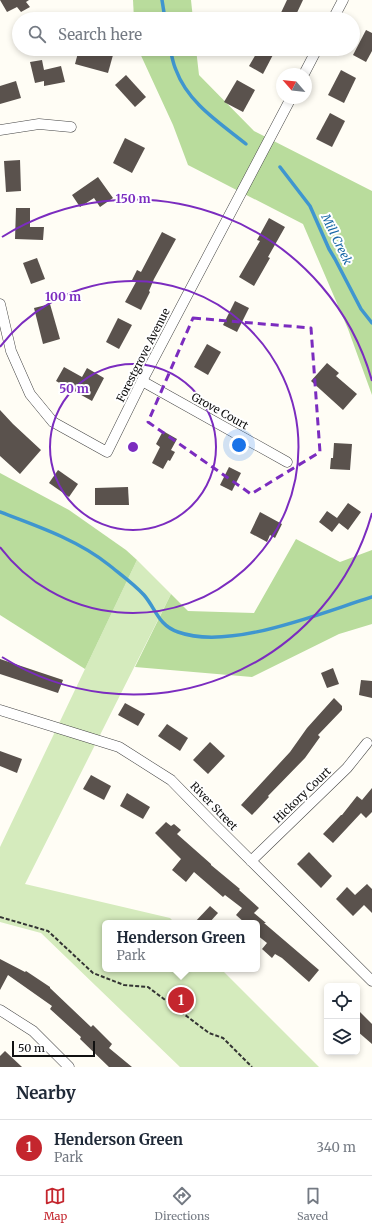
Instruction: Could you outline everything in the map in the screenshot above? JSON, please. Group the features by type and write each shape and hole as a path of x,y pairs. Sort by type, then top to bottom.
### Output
{"street":[{"path":"337,12 343,0"},
{"path":"307,68 313,56"},
{"name":"Forestgrove Avenue","path":"0,304 11,351 30,394 53,422 107,452 142,381 288,104"},
{"path":"0,130 39,124 71,128"},
{"name":"Grove Court","path":"142,381 287,462"},
{"name":"River Street","path":"0,710 119,747 171,780 372,981"},
{"name":"Hickory Court","path":"251,861 347,768 367,743"},
{"path":"0,1010 33,1031 69,1067"}],"path":[{"path":"0,917 48,931 94,973 124,986 148,987 209,1033 223,1038 252,1067"}],"highlighted area":[{"path":"193,318 311,328 320,452 251,494 148,422"}],"green space":[{"path":"133,0 191,0 192,12 134,12"},
{"path":"141,56 197,56 199,75 254,131 372,191 372,395 348,329 303,224 188,165 173,125"},
{"path":"0,473 69,510 126,550 137,560 85,669 0,615"},
{"path":"296,539 340,562 372,550 372,624 339,634 252,677 135,667 171,594 188,611 254,613"},
{"path":"137,560 171,594 25,884 170,918 172,920 102,920 102,972 224,972 319,1067 180,1067 41,933 0,922 0,847"}],"building":[{"path":"0,0 29,0 26,2 30,7 21,12 17,7 7,12"},
{"path":"287,0 303,0 297,12 281,12"},
{"path":"366,30 372,33 372,51 366,62 355,56 360,56 360,42"},
{"path":"77,56 113,56 108,73 75,64"},
{"path":"255,56 272,56 263,74 249,66"},
{"path":"42,60 44,70 61,66 65,82 44,86 44,81 35,83 30,62"},
{"path":"341,70 356,78 344,103 328,95"},
{"path":"126,75 146,97 135,107 115,85"},
{"path":"237,80 255,90 243,112 224,102"},
{"path":"16,81 21,98 0,104 0,86"},
{"path":"330,113 345,121 332,147 316,139"},
{"path":"125,138 145,148 132,173 113,163"},
{"path":"20,160 21,191 6,192 4,161"},
{"path":"98,177 113,198 100,207 94,198 80,207 72,195"},
{"path":"16,208 30,208 30,227 44,227 43,240 15,239"},
{"path":"269,218 285,227 254,286 239,277 260,241 257,240"},
{"path":"162,232 176,239 154,279 149,291 150,292 141,310 125,302 136,282 132,280 137,270 141,272"},
{"path":"37,258 45,279 31,284 23,263"},
{"path":"235,301 249,308 237,332 223,325"},
{"path":"50,304 60,339 43,344 34,308"},
{"path":"118,318 132,325 119,349 106,342"},
{"path":"207,344 221,352 208,375 194,367"},
{"path":"327,363 339,373 336,376 357,394 343,410 311,381"},
{"path":"64,367 82,377 87,368 104,378 92,401 56,381"},
{"path":"0,410 41,450 20,474 0,456"},
{"path":"163,431 177,439 171,450 175,452 163,469 152,463 160,447 156,444"},
{"path":"334,443 352,444 350,470 330,469 331,458 333,458"},
{"path":"229,467 241,473 232,491 220,485"},
{"path":"58,470 78,484 69,497 49,483"},
{"path":"128,487 129,505 95,505 95,488"},
{"path":"348,503 361,512 348,530 339,523 332,532 319,522 327,511 337,518"},
{"path":"260,512 282,524 275,538 270,535 267,542 250,533"},
{"path":"0,659 63,680 58,693 0,674"},
{"path":"333,668 339,684 327,688 321,673"},
{"path":"361,680 372,681 372,698 359,695"},
{"path":"334,698 342,706 342,710 318,735 320,737 305,758 268,796 269,797 252,815 241,805 290,752 307,728"},
{"path":"125,703 145,714 138,726 118,715"},
{"path":"167,724 188,738 180,751 158,736"},
{"path":"210,742 225,756 208,774 193,760"},
{"path":"0,751 22,759 17,773 0,766"},
{"path":"91,775 111,786 104,800 83,789"},
{"path":"372,788 372,812 366,818 361,813 333,843 323,834 342,815 357,796 362,800"},
{"path":"127,793 150,807 143,819 120,806"},
{"path":"166,822 171,826 174,824 181,830 177,834 240,889 239,890 259,908 254,913 319,970 309,982 282,958 275,954 272,958 262,949 267,943 260,937 260,920 242,920 236,915 242,908 225,895 223,897 194,872 186,882 172,870 181,859 155,833"},
{"path":"309,852 332,876 321,888 297,864"},
{"path":"367,884 372,889 372,913 364,905 353,916 336,899 347,887 355,895"},
{"path":"210,906 218,913 212,920 197,920"},
{"path":"0,959 25,972 26,971 50,987 91,1027 93,1025 112,1044 109,1048 132,1067 109,1067 80,1039 81,1037 50,1009 52,1006 8,975 0,990"},
{"path":"360,1012 372,1024 372,1044 360,1034"},
{"path":"5,1051 22,1067 0,1067 0,1056"}],"waterway":[{"name":"Mill Creek","path":"162,0 164,12"},
{"name":"Mill Creek","path":"172,56 181,82 188,93 206,112 246,144"},
{"name":"Mill Creek","path":"280,167 310,206 329,249 361,309 372,323"},
{"path":"0,512 57,534 97,556 136,587 148,600 162,621 171,629 199,637 223,637 275,628 372,597"}],"place":[{"name":"Henderson Green","path":"181,1000"}]}
